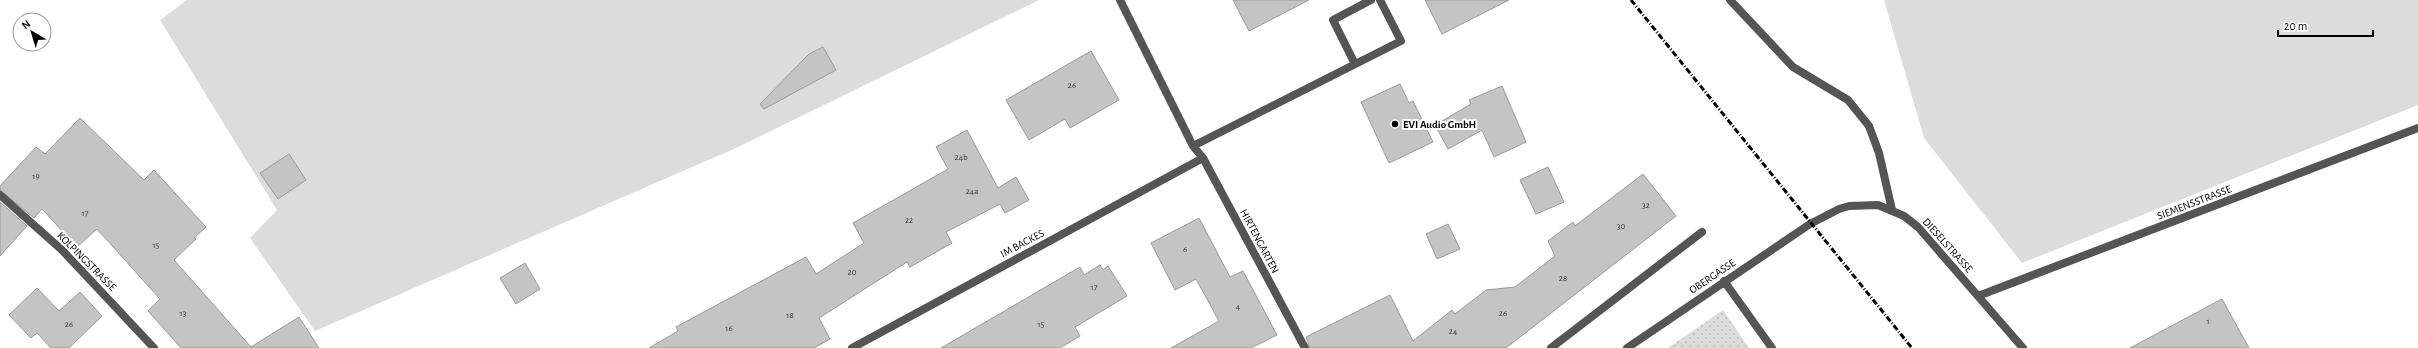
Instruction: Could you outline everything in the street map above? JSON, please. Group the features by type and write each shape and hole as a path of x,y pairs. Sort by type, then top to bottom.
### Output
{"street":[{"name":"HIRTENGARTEN","path":"1120,0 1193,146 1203,158 1305,348"},
{"path":"1355,64 1333,20 1371,0"},
{"path":"1193,146 1401,41 1380,0"},
{"path":"1730,0 1793,67 1848,100 1869,126 1879,153 1892,210"},
{"name":"SIEMENSSTRASSE","path":"1978,296 2418,128"},
{"name":"IM BACKES","path":"852,348 1203,158"},
{"name":"KOLPINGSTRASSE","path":"0,195 62,250 154,348"},
{"name":"DIESELSTRASSE","path":"1810,224 1839,209 1849,206 1878,205 1892,210 1918,227 2023,348"},
{"name":"OBERGASSE","path":"1627,348 1810,224"},
{"path":"1551,348 1702,232"},
{"path":"1724,281 1772,348"}],"shaded area":[{"path":"187,0 1039,0 736,148 315,331 250,238 277,210 160,20"},
{"path":"1884,0 2418,0 2418,105 2022,263 1924,138"},
{"path":"1723,310 1749,348 1668,348"}],"building":[{"path":"1233,0 1309,0 1249,31"},
{"path":"1425,0 1509,0 1442,34"},
{"path":"823,47 836,70 764,109 760,104 809,54"},
{"path":"1091,51 1119,100 1070,128 1065,119 1029,140 1006,100"},
{"path":"1400,84 1409,103 1413,101 1433,142 1389,163 1361,102"},
{"path":"1502,86 1526,142 1494,157 1482,130 1448,149 1435,125 1471,104 1469,100"},
{"path":"80,118 144,180 154,170 206,227 174,260 251,347 299,317 319,348 181,348 148,311 160,299 97,229 77,247 42,209 34,218 0,190 0,186 36,147 45,154"},
{"path":"967,130 998,188 1016,177 1029,200 1005,213 1000,204 946,232 952,243 910,267 907,262 819,318 830,339 814,348 649,348 678,331 676,327 806,257 816,274 864,243 853,223 948,169 936,147"},
{"path":"289,154 306,180 278,199 260,173"},
{"path":"1548,167 1564,202 1536,214 1520,180"},
{"path":"1643,174 1676,216 1506,348 1310,348 1306,337 1390,295 1413,341 1452,310 1455,314 1486,290 1515,287 1555,256 1548,241 1573,222 1575,226"},
{"path":"0,202 27,226 0,256"},
{"path":"1199,218 1230,277 1243,271 1277,335 1251,348 1171,348 1219,321 1196,279 1175,290 1151,243"},
{"path":"1448,224 1460,249 1437,259 1426,234"},
{"path":"525,263 540,289 516,304 500,278"},
{"path":"1100,265 1103,270 1108,266 1127,296 1075,327 1080,336 1060,348 941,348 1080,267 1084,275"},
{"path":"37,288 59,311 80,292 102,316 69,348 51,348 37,333 31,338 9,315"},
{"path":"2222,299 2249,348 2130,348"}],"railway":[{"path":"1631,0 1912,348"}],"place":[{"name":"EVI Audio GmbH","path":"1395,124"}]}
